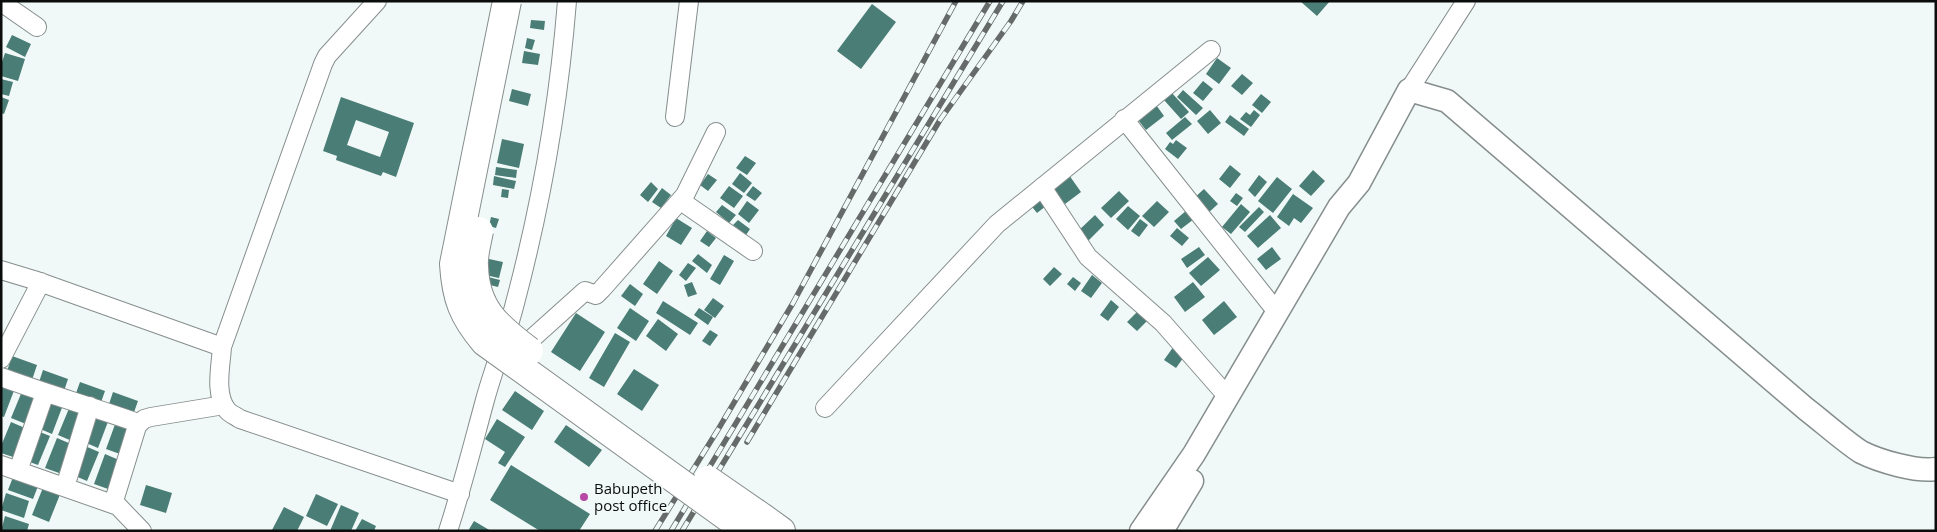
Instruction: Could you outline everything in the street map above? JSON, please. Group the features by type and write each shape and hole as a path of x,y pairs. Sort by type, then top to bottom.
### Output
{"main road":[{"path":"507,1 454,264 457,294 462,310 472,327 485,342 764,527"},
{"path":"524,1 473,264 481,303 490,318 502,331 624,420 764,527"}],"street":[{"path":"377,1 322,64 222,347 220,386 222,400 227,410 240,419 460,494"},
{"path":"448,531 515,303 541,190 563,54 567,1"},
{"path":"675,117 689,1"},
{"path":"1140,531 1194,454 1338,207 1359,183 1409,90 1466,1"},
{"path":"1,2 37,28"},
{"path":"825,408 990,231 1124,119 1211,50"},
{"path":"1409,90 1447,101 1806,409 1862,452 1901,466 1928,470 1936,469"},
{"path":"1124,119 1277,312"},
{"path":"493,374 585,291 596,295 681,201 716,132"},
{"path":"1162,531 1353,213 1359,183"},
{"path":"1042,187 1088,257 1163,322 1228,396"},
{"path":"681,201 753,251"},
{"path":"1,270 41,282 222,347"},
{"path":"1,359 41,282"},
{"path":"1,377 45,393 90,406 138,423 138,425 144,419 151,416 224,405"},
{"path":"18,471 45,393"},
{"path":"65,487 90,406"},
{"path":"114,504 138,423"},
{"path":"1,465 114,504 125,512 142,531"}],"building":[{"path":"1300,1 1330,1 1317,16"},
{"path":"872,4 896,22 861,69 837,51"},
{"path":"531,20 545,21 544,30 530,28"},
{"path":"12,35 31,44 25,57 6,47"},
{"path":"527,38 535,40 532,50 525,48"},
{"path":"524,51 540,54 538,65 522,63"},
{"path":"5,53 25,59 18,81 1,76 1,65"},
{"path":"1217,58 1231,68 1219,84 1206,74"},
{"path":"1242,74 1253,83 1242,95 1231,86"},
{"path":"1,79 13,82 9,96 1,94"},
{"path":"1203,81 1213,89 1203,101 1193,93"},
{"path":"512,89 531,94 528,106 509,101"},
{"path":"1183,90 1203,108 1196,115 1177,97"},
{"path":"1172,93 1189,112 1181,119 1164,100"},
{"path":"1261,94 1271,102 1262,113 1252,105"},
{"path":"1,97 9,100 4,114 1,113"},
{"path":"341,97 414,123 396,177 383,172 381,176 336,160 337,156 323,151","holes":["356,120 389,132 380,157 347,145"]},
{"path":"1154,102 1164,116 1146,130 1135,116"},
{"path":"1210,110 1221,123 1208,134 1197,121"},
{"path":"1254,110 1260,115 1251,127 1240,119 1246,112 1250,115"},
{"path":"1230,115 1249,129 1244,136 1225,122"},
{"path":"1185,117 1192,124 1172,140 1166,133"},
{"path":"502,139 524,144 519,168 497,163"},
{"path":"1176,140 1187,148 1178,159 1165,149 1170,142 1173,144"},
{"path":"745,156 756,163 747,175 736,168"},
{"path":"1230,165 1241,174 1230,188 1219,179"},
{"path":"496,167 517,170 516,178 495,175"},
{"path":"1313,170 1325,181 1311,196 1299,186"},
{"path":"740,173 752,183 744,193 732,184"},
{"path":"708,174 717,180 708,191 700,185"},
{"path":"1069,175 1081,192 1065,204 1053,188"},
{"path":"1259,175 1267,182 1255,197 1248,190"},
{"path":"494,176 516,181 514,189 493,185"},
{"path":"1277,177 1292,189 1273,213 1258,201"},
{"path":"651,182 658,189 648,202 640,195"},
{"path":"729,186 743,196 734,208 720,198"},
{"path":"753,186 762,193 755,201 746,195"},
{"path":"662,188 671,195 661,208 652,202"},
{"path":"502,189 509,190 508,198 501,197"},
{"path":"1204,189 1218,204 1207,214 1193,199"},
{"path":"1119,191 1129,201 1111,218 1101,208"},
{"path":"1236,193 1243,198 1237,206 1230,201"},
{"path":"1293,194 1313,208 1301,223 1294,218 1289,226 1277,217"},
{"path":"1038,196 1046,206 1037,213 1029,203"},
{"path":"747,201 759,210 749,223 738,214"},
{"path":"1157,201 1169,212 1154,227 1142,216"},
{"path":"1241,204 1250,212 1231,234 1222,227"},
{"path":"722,205 736,215 729,223 716,212"},
{"path":"1128,206 1140,216 1128,230 1116,219"},
{"path":"1259,207 1264,212 1245,232 1239,227"},
{"path":"1187,210 1194,219 1181,229 1174,221"},
{"path":"1095,215 1104,225 1087,242 1077,232"},
{"path":"1270,215 1281,228 1258,248 1247,236"},
{"path":"491,217 499,219 496,228 489,226"},
{"path":"676,218 692,228 681,245 666,236"},
{"path":"1140,219 1148,225 1139,237 1131,231"},
{"path":"738,220 750,229 746,235 733,225"},
{"path":"1177,228 1189,238 1182,246 1170,236"},
{"path":"707,231 716,238 709,247 700,241"},
{"path":"1199,247 1205,255 1187,268 1181,259"},
{"path":"1272,247 1281,259 1266,270 1257,259"},
{"path":"698,254 712,265 707,273 692,261"},
{"path":"724,255 734,261 720,285 710,279"},
{"path":"1208,257 1220,270 1201,286 1189,273"},
{"path":"489,259 503,262 499,278 485,275"},
{"path":"659,261 673,271 657,294 643,284"},
{"path":"688,263 696,268 686,281 679,275"},
{"path":"1054,267 1062,274 1050,286 1043,279"},
{"path":"1092,275 1102,283 1091,298 1081,291"},
{"path":"488,277 500,280 498,287 486,284"},
{"path":"1073,277 1081,283 1075,291 1067,284"},
{"path":"692,282 697,294 688,297 684,285"},
{"path":"1193,282 1205,297 1185,312 1174,297"},
{"path":"630,284 643,294 635,306 621,296"},
{"path":"713,298 724,306 715,318 704,310"},
{"path":"1111,300 1119,307 1108,321 1100,315"},
{"path":"663,301 698,323 690,335 656,313"},
{"path":"1224,301 1237,317 1214,335 1202,320"},
{"path":"630,308 649,321 636,341 617,328"},
{"path":"699,308 713,317 708,325 694,315"},
{"path":"1139,310 1149,319 1137,331 1127,322"},
{"path":"576,313 605,332 580,371 551,352"},
{"path":"658,319 678,334 666,351 646,336"},
{"path":"710,330 718,335 710,346 702,341"},
{"path":"615,333 630,342 604,387 589,378"},
{"path":"1174,346 1186,354 1176,368 1164,360"},
{"path":"12,356 37,365 31,383 6,374"},
{"path":"634,369 659,385 642,411 617,394"},
{"path":"43,370 68,379 63,394 38,385"},
{"path":"1,382 15,388 4,417 1,416"},
{"path":"80,382 105,391 100,405 75,396"},
{"path":"23,389 37,394 26,424 11,418"},
{"path":"515,391 544,411 532,430 502,410"},
{"path":"113,392 138,401 133,415 108,407"},
{"path":"49,399 63,405 52,434 38,428"},
{"path":"70,406 84,412 72,441 58,435"},
{"path":"95,413 109,419 98,448 84,442"},
{"path":"117,419 131,425 120,454 106,449"},
{"path":"497,419 525,437 505,467 498,463 505,452 485,439"},
{"path":"11,422 25,428 13,457 1,453 1,446"},
{"path":"566,425 602,450 589,467 554,442"},
{"path":"35,430 50,436 38,465 24,460"},
{"path":"57,438 71,444 59,473 45,468"},
{"path":"85,446 99,452 87,481 73,475"},
{"path":"105,454 119,460 108,489 94,484"},
{"path":"511,465 590,514 579,531 540,531 490,500"},
{"path":"15,472 40,481 33,499 8,490"},
{"path":"44,485 61,492 49,522 32,515"},
{"path":"146,485 172,493 166,513 140,505"},
{"path":"6,493 29,501 24,518 1,510"},
{"path":"316,494 338,504 327,526 306,516"},
{"path":"341,505 359,513 351,531 330,531"},
{"path":"284,507 304,517 297,531 272,530"},
{"path":"5,516 29,524 27,531 1,531"},
{"path":"362,519 376,526 374,531 355,531"},
{"path":"474,521 491,531 468,531"}],"railway":[{"path":"655,531 793,303 956,1"},
{"path":"671,531 990,1"},
{"path":"682,531 1003,1"},
{"path":"747,442 940,120 1011,21 1023,1"}],"place":[{"name":"Babupeth post office","path":"584,497"}]}
